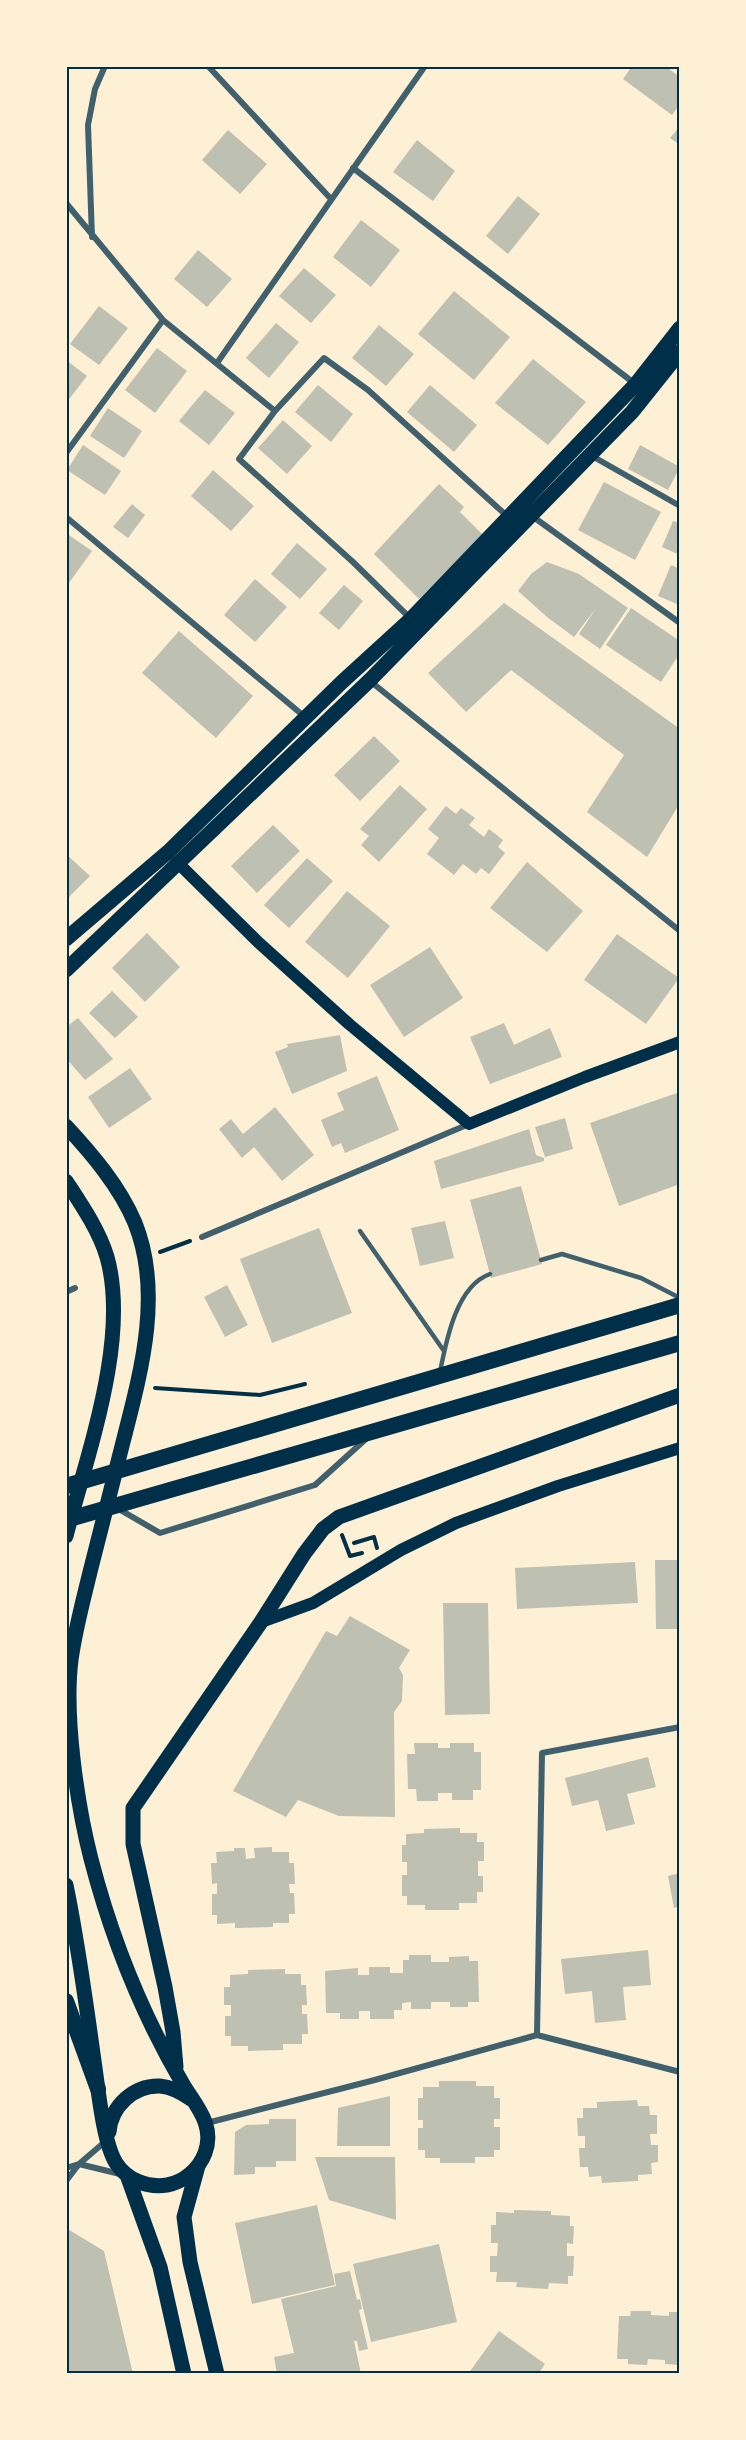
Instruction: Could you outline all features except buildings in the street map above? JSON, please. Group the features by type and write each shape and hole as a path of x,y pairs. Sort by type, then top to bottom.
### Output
{"highway":[{"path":"66,1486 680,1305"},
{"path":"66,1520 680,1343"},
{"path":"66,2001 98,2089"}],"main road":[{"path":"66,970 306,718 411,619 509,518 636,384 680,328"},
{"path":"66,939 173,857 370,680 632,412 680,352"},
{"path":"173,857 258,942 332,1009 469,1124 680,1042"},
{"path":"66,1126 84,1146 116,1190 135,1222 144,1256 148,1285 146,1332 135,1393 83,1600 71,1660 69,1704 77,1780 90,1855 113,1937 141,2006 176,2073 201,2110 207,2124 208,2139 205,2153 198,2166 184,2217 190,2262 216,2374"},
{"path":"66,1181 88,1215 107,1256 114,1288 113,1335 103,1396 66,1536"},
{"path":"176,2073 173,2032 165,1987 133,1844 133,1808 322,1529 339,1517 680,1395"},
{"path":"261,1622 313,1604 401,1550 456,1523 558,1486 680,1448"},
{"path":"66,1885 78,1944 98,2089 111,2153 117,2165 127,2175 141,2183 156,2186 172,2184 187,2177 198,2166"},
{"path":"108,2140 109,2123 116,2108 128,2096 143,2088 160,2086 177,2090 191,2098"},
{"path":"127,2175 160,2267 184,2374"}],"street":[{"path":"92,237 88,125 95,89 105,66"},
{"path":"208,66 330,199"},
{"path":"217,363 425,66"},
{"path":"353,168 636,384"},
{"path":"66,203 163,320 275,411"},
{"path":"66,453 163,320"},
{"path":"411,619 353,562 239,459 275,411 324,358 368,390 509,518"},
{"path":"591,455 680,506"},
{"path":"532,516 680,623"},
{"path":"66,517 306,718"},
{"path":"370,680 680,931"},
{"path":"202,1237 469,1124"},
{"path":"66,1292 75,1288"},
{"path":"114,1507 160,1533 315,1485 374,1432"},
{"path":"537,2035 543,1753 680,1727"},
{"path":"207,2124 537,2035 680,2072"},
{"path":"66,2181 79,2164 108,2140"},
{"path":"66,2168 79,2164 127,2175"}],"lane":[{"path":"360,1231 444,1351"},
{"path":"542,1260 562,1254 641,1278 680,1298"},
{"path":"439,1375 449,1328 468,1292 484,1276 490,1274"}],"path":[{"path":"144,1256 202,1237"},
{"path":"135,1393 260,1395 305,1384"},
{"path":"354,1543 374,1537 377,1548 357,1554"}]}
